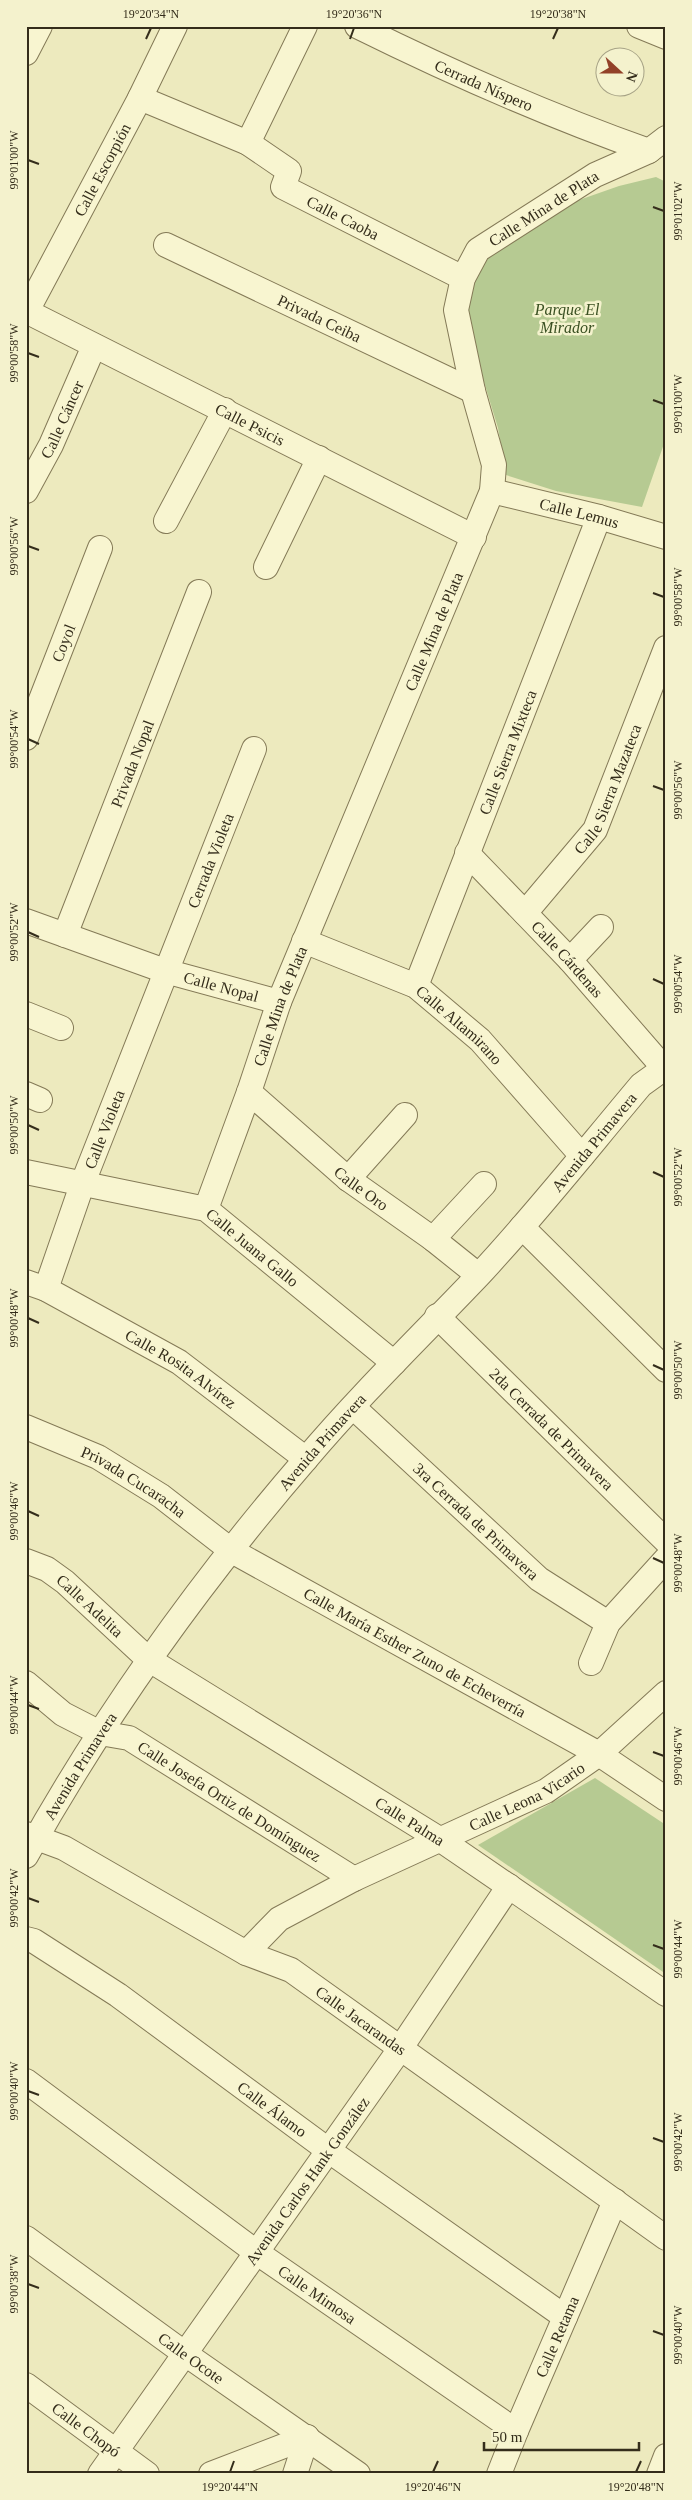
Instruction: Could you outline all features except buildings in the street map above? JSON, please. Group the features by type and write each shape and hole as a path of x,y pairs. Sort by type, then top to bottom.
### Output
{"street":[{"path":"26,53 40,26"},
{"name":"Calle Escorpión","path":"27,311 140,98 175,26"},
{"path":"140,98 248,143 305,26"},
{"name":"Cerrada Níspero","path":"357,26 422,58 614,138 658,144"},
{"path":"639,26 666,37"},
{"path":"595,175 614,138"},
{"name":"Calle Caoba","path":"248,143 289,171 283,187 463,278"},
{"name":"Calle Mina de Plata","path":"206,1209 249,1092 279,1002 492,491 494,465 473,391 456,310 463,278 478,250 545,205 595,175 658,144"},
{"name":"Privada Ceiba","path":"166,245 473,391"},
{"name":"Calle Psicis","path":"27,311 474,537"},
{"name":"Calle Cáncer","path":"26,491 51,445 94,346"},
{"path":"166,522 225,410"},
{"path":"266,567 320,458"},
{"name":"Calle Lemus","path":"492,491 600,517 666,537"},
{"name":"Calle Sierra Mixteca","path":"416,986 600,517"},
{"name":"Coyol","path":"26,738 100,548"},
{"name":"Privada Nopal","path":"65,935 199,592"},
{"name":"Calle Sierra Mazateca","path":"525,914 595,830 666,648"},
{"name":"Cerrada Violeta","path":"165,971 254,749"},
{"name":"Calle Cárdenas","path":"468,853 570,960 665,1067"},
{"path":"26,921 165,971"},
{"path":"570,960 601,927"},
{"name":"Calle Altamirano","path":"304,941 416,986 480,1040 582,1156"},
{"name":"Calle Nopal","path":"165,971 279,1002"},
{"name":"Calle Violeta","path":"36,1285 82,1185 165,971"},
{"path":"26,1014 61,1028"},
{"name":"Avenida Primavera","path":"29,1843 148,1659 199,1590 306,1458 437,1316 522,1228 641,1085 665,1067"},
{"name":"Calle Oro","path":"249,1092 348,1179 433,1239 478,1275"},
{"path":"348,1179 405,1115"},
{"name":"Calle Juana Gallo","path":"26,1172 206,1209 394,1363"},
{"path":"433,1239 484,1184"},
{"path":"522,1228 666,1370"},
{"name":"Calle Rosita Alvírez","path":"36,1285 179,1362 306,1458"},
{"name":"2da Cerrada de Primavera","path":"437,1316 666,1542"},
{"name":"3ra Cerrada de Primavera","path":"354,1407 538,1579 608,1622"},
{"name":"Privada Cucaracha","path":"26,1427 98,1456 161,1496 232,1551"},
{"name":"Calle María Esther Zuno de Echeverría","path":"232,1551 600,1754 666,1799"},
{"path":"591,1663 608,1622 666,1559"},
{"name":"Calle Adelita","path":"26,1561 47,1568 65,1582 148,1659"},
{"name":"Calle Palma","path":"148,1659 441,1840 666,1994"},
{"name":"Calle Josefa Ortiz de Domínguez","path":"26,1683 63,1714 100,1733 129,1738 354,1879"},
{"name":"Calle Leona Vicario","path":"246,1953 279,1919 354,1879 546,1791 600,1754 666,1693"},
{"name":"Calle Jacarandas","path":"29,1843 64,1848 246,1953 291,1970 666,2238"},
{"name":"Avenida Carlos Hank González","path":"100,2474 400,2049 509,1886"},
{"name":"Calle Álamo","path":"26,1939 34,1941 118,1995 328,2150 564,2317"},
{"name":"Calle Mimosa","path":"26,2081 256,2252 516,2430"},
{"name":"Calle Retama","path":"499,2474 564,2317 615,2201"},
{"name":"Calle Ocote","path":"26,2238 184,2353 358,2474"},
{"name":"Calle Chopó","path":"26,2385 117,2450 147,2474"},
{"path":"211,2474 307,2437"},
{"path":"295,2474 307,2437"},
{"path":"659,2474 666,2456"}],"green space":[{"name":"Parque El Mirador","path":"656,177 666,182 666,438 642,507 556,491 506,475 498,428 463,313 468,284 491,254 542,213 619,186"},
{"path":"595,1778 666,1825 666,1974 478,1845"}]}
